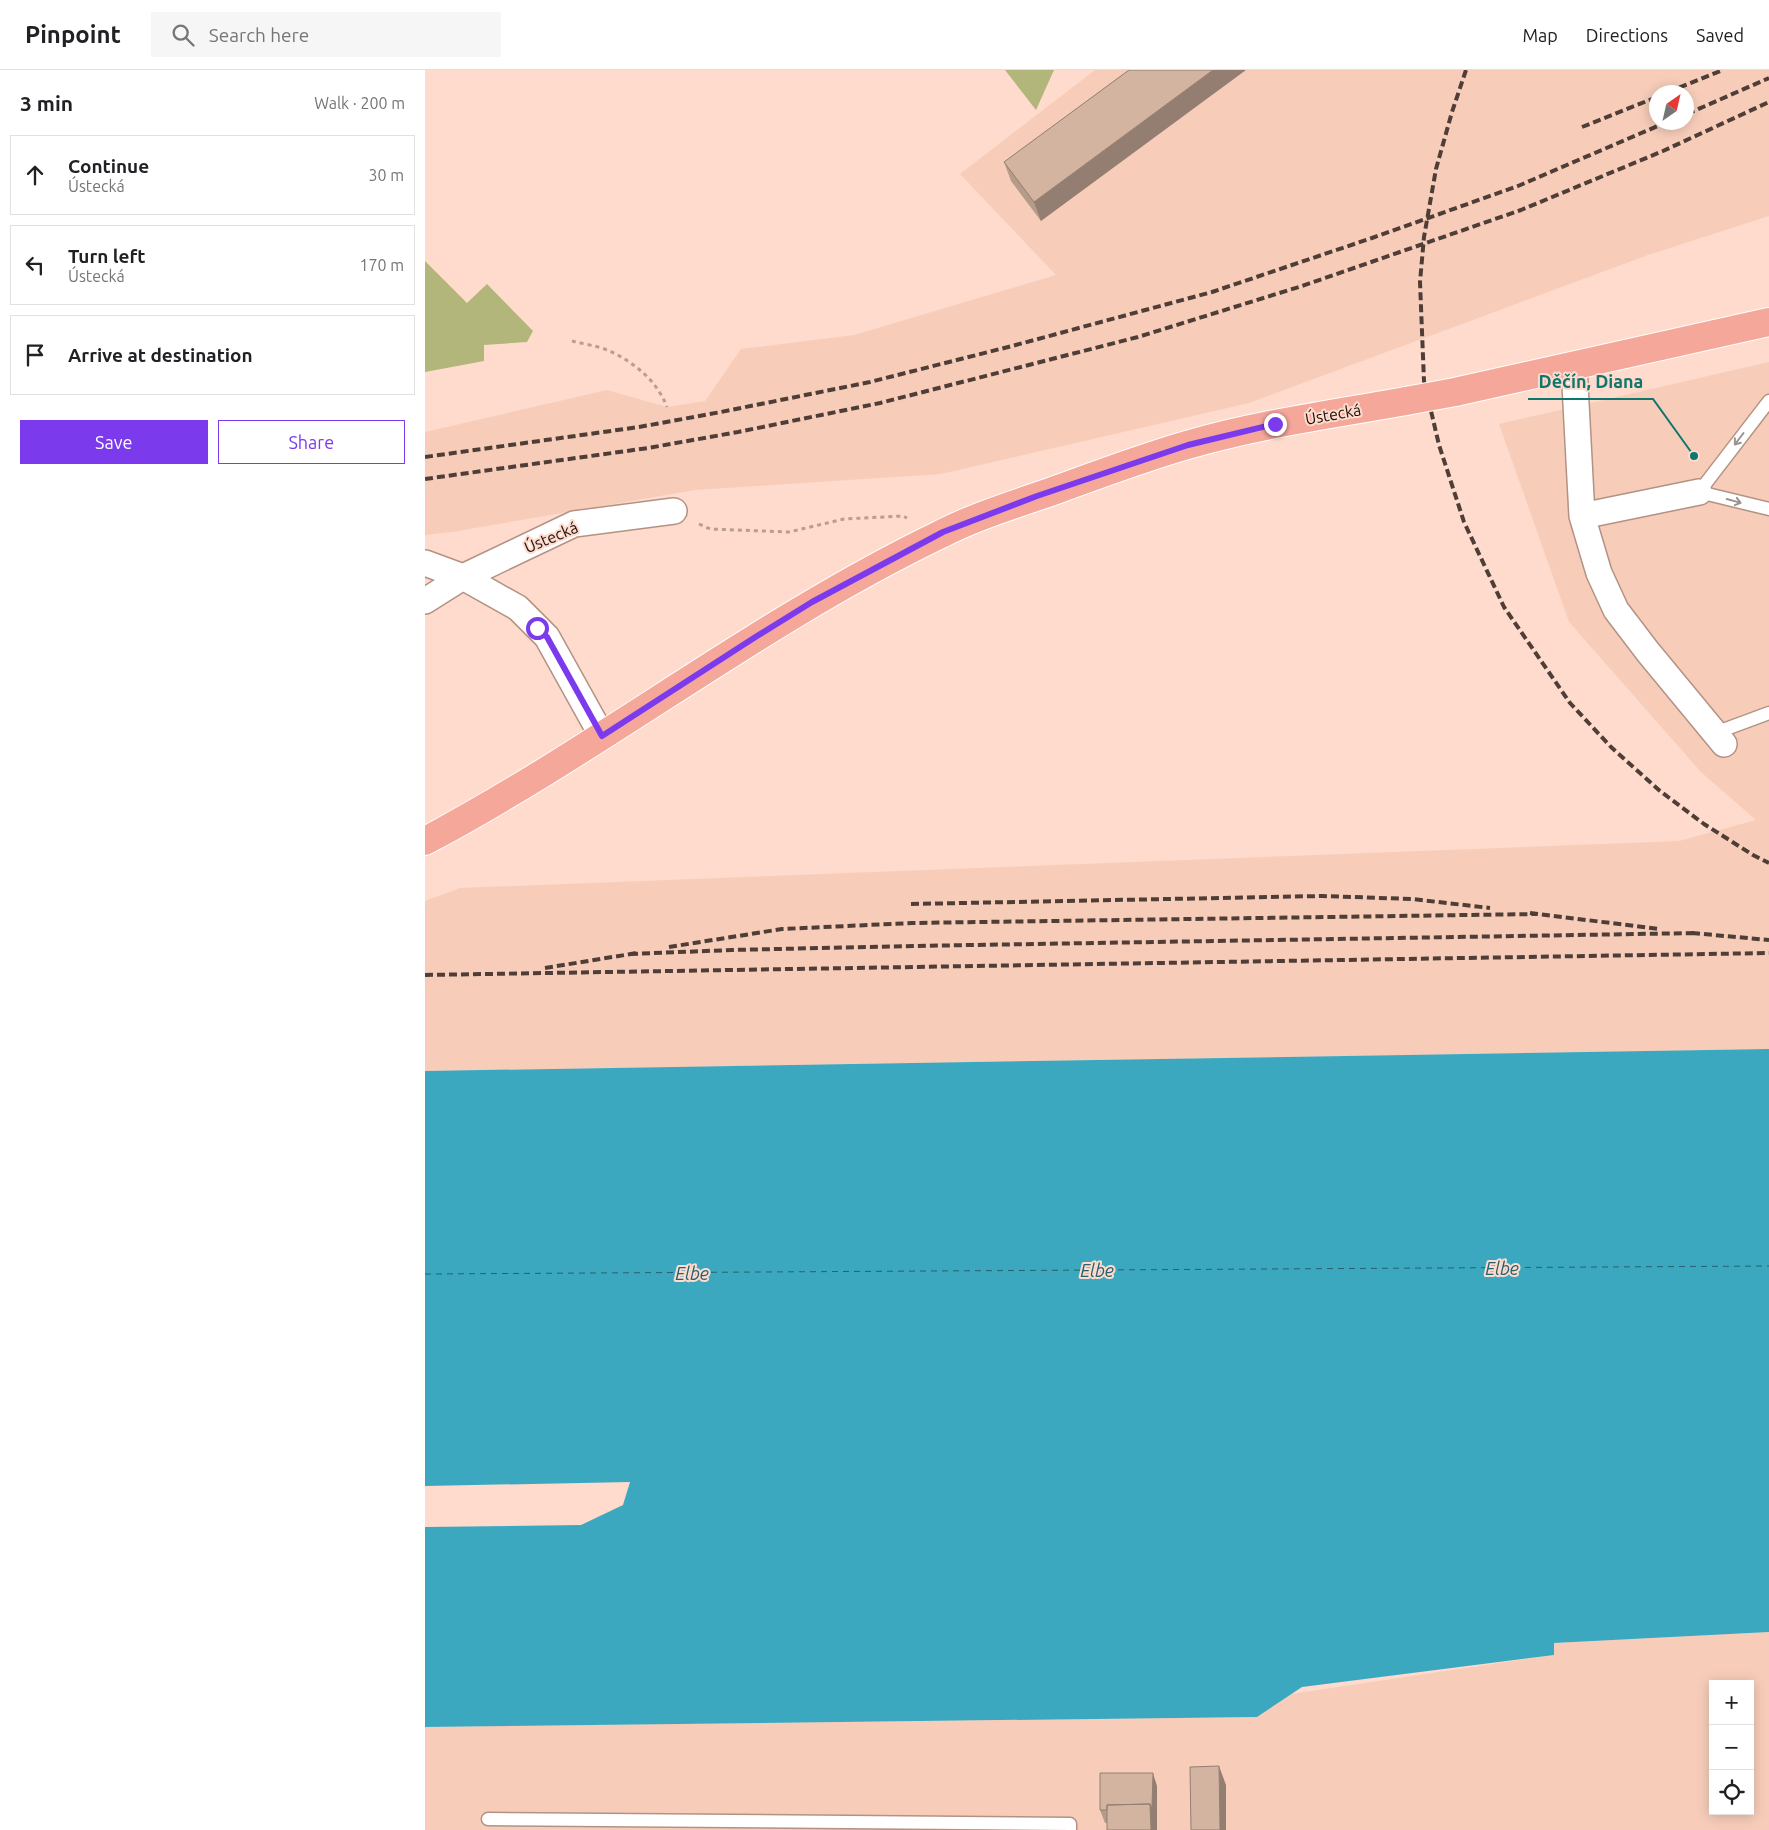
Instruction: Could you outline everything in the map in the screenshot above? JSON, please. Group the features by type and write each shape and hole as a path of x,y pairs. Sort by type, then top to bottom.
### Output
{"main road":[{"name":"Ústecká","path":"425,840 469,818 602,736 757,636 819,599 943,532 1037,496 1188,445 1275,424 1455,392 1769,322"}],"street":[{"path":"1574,366 1582,516 1599,573 1616,610 1647,652 1720,738"},
{"path":"1582,516 1699,492"},
{"name":"Ústecká","path":"425,600 463,577 573,524 674,511"},
{"path":"425,563 463,577 518,608 547,637 602,736"}],"lane":[{"path":"1769,400 1699,492 1769,510"},
{"path":"1720,738 1769,713"},
{"path":"488,1819 1070,1824 1070,1830"}],"path":[{"path":"572,341 609,351 635,366 650,377 662,394 667,407"},
{"path":"674,511 710,529 789,532 844,519 903,516 943,532"}],"shaded area":[{"path":"1095,70 1769,70 1769,216 1648,255 1249,403 941,474 695,490 425,535 425,432 607,390 667,407 705,401 741,349 854,335 1056,275 960,174"},
{"path":"1769,362 1769,1049 425,1071 425,901 460,888 1679,841 1756,820 1701,772 1569,622 1499,424"},
{"path":"1769,1632 1769,1830 425,1830 425,1727 1257,1717 1291,1694 1553,1655 1554,1643"}],"green space":[{"path":"1005,70 1054,70 1036,110"},
{"path":"425,261 467,303 487,284 533,331 527,342 484,345 484,361 425,372"}],"water":[{"name":"Elbe","path":"1769,1049 1769,1632 1554,1643 1554,1655 1302,1687 1257,1717 425,1727 425,1527 581,1525 623,1505 630,1482 425,1486 425,1071"}],"building":[{"path":"1129,70 1213,70 1034,202 1004,162"},
{"path":"1219,1766 1220,1830 1191,1830 1190,1767"},
{"path":"1100,1773 1153,1773 1152,1808 1150,1804 1107,1805 1107,1810 1100,1810"},
{"path":"1150,1804 1151,1830 1107,1830 1107,1805"}],"ferry route":[{"path":"425,1274 1769,1266"}],"railway":[{"path":"1466,70 1436,169 1424,237 1420,282 1424,381 1439,445 1464,522 1504,607 1570,703 1611,747 1660,791 1704,824 1769,863"},
{"path":"1686,85 1723,70"},
{"path":"1694,111 1769,78"},
{"path":"1582,127 1649,100"},
{"path":"425,479 648,448 738,432 880,403 1138,337 1302,286 1521,210 1663,151 1769,102"},
{"path":"425,457 639,427 721,412 870,382 1012,346 1212,292 1372,238 1518,186 1649,130"},
{"path":"911,904 1322,896 1412,899 1490,908"},
{"path":"1530,913 1659,929"},
{"path":"669,947 782,929 912,923 1537,914"},
{"path":"1692,933 1769,940"},
{"path":"630,954 913,946 1698,933"},
{"path":"545,968 637,953"},
{"path":"425,975 1769,953"}],"place":[{"name":"Děčín, Diana","path":"1694,456"}],"route":[{"path":"537,628 547,637 602,736 812,602 943,532 1087,478 1188,445 1275,424"}]}
